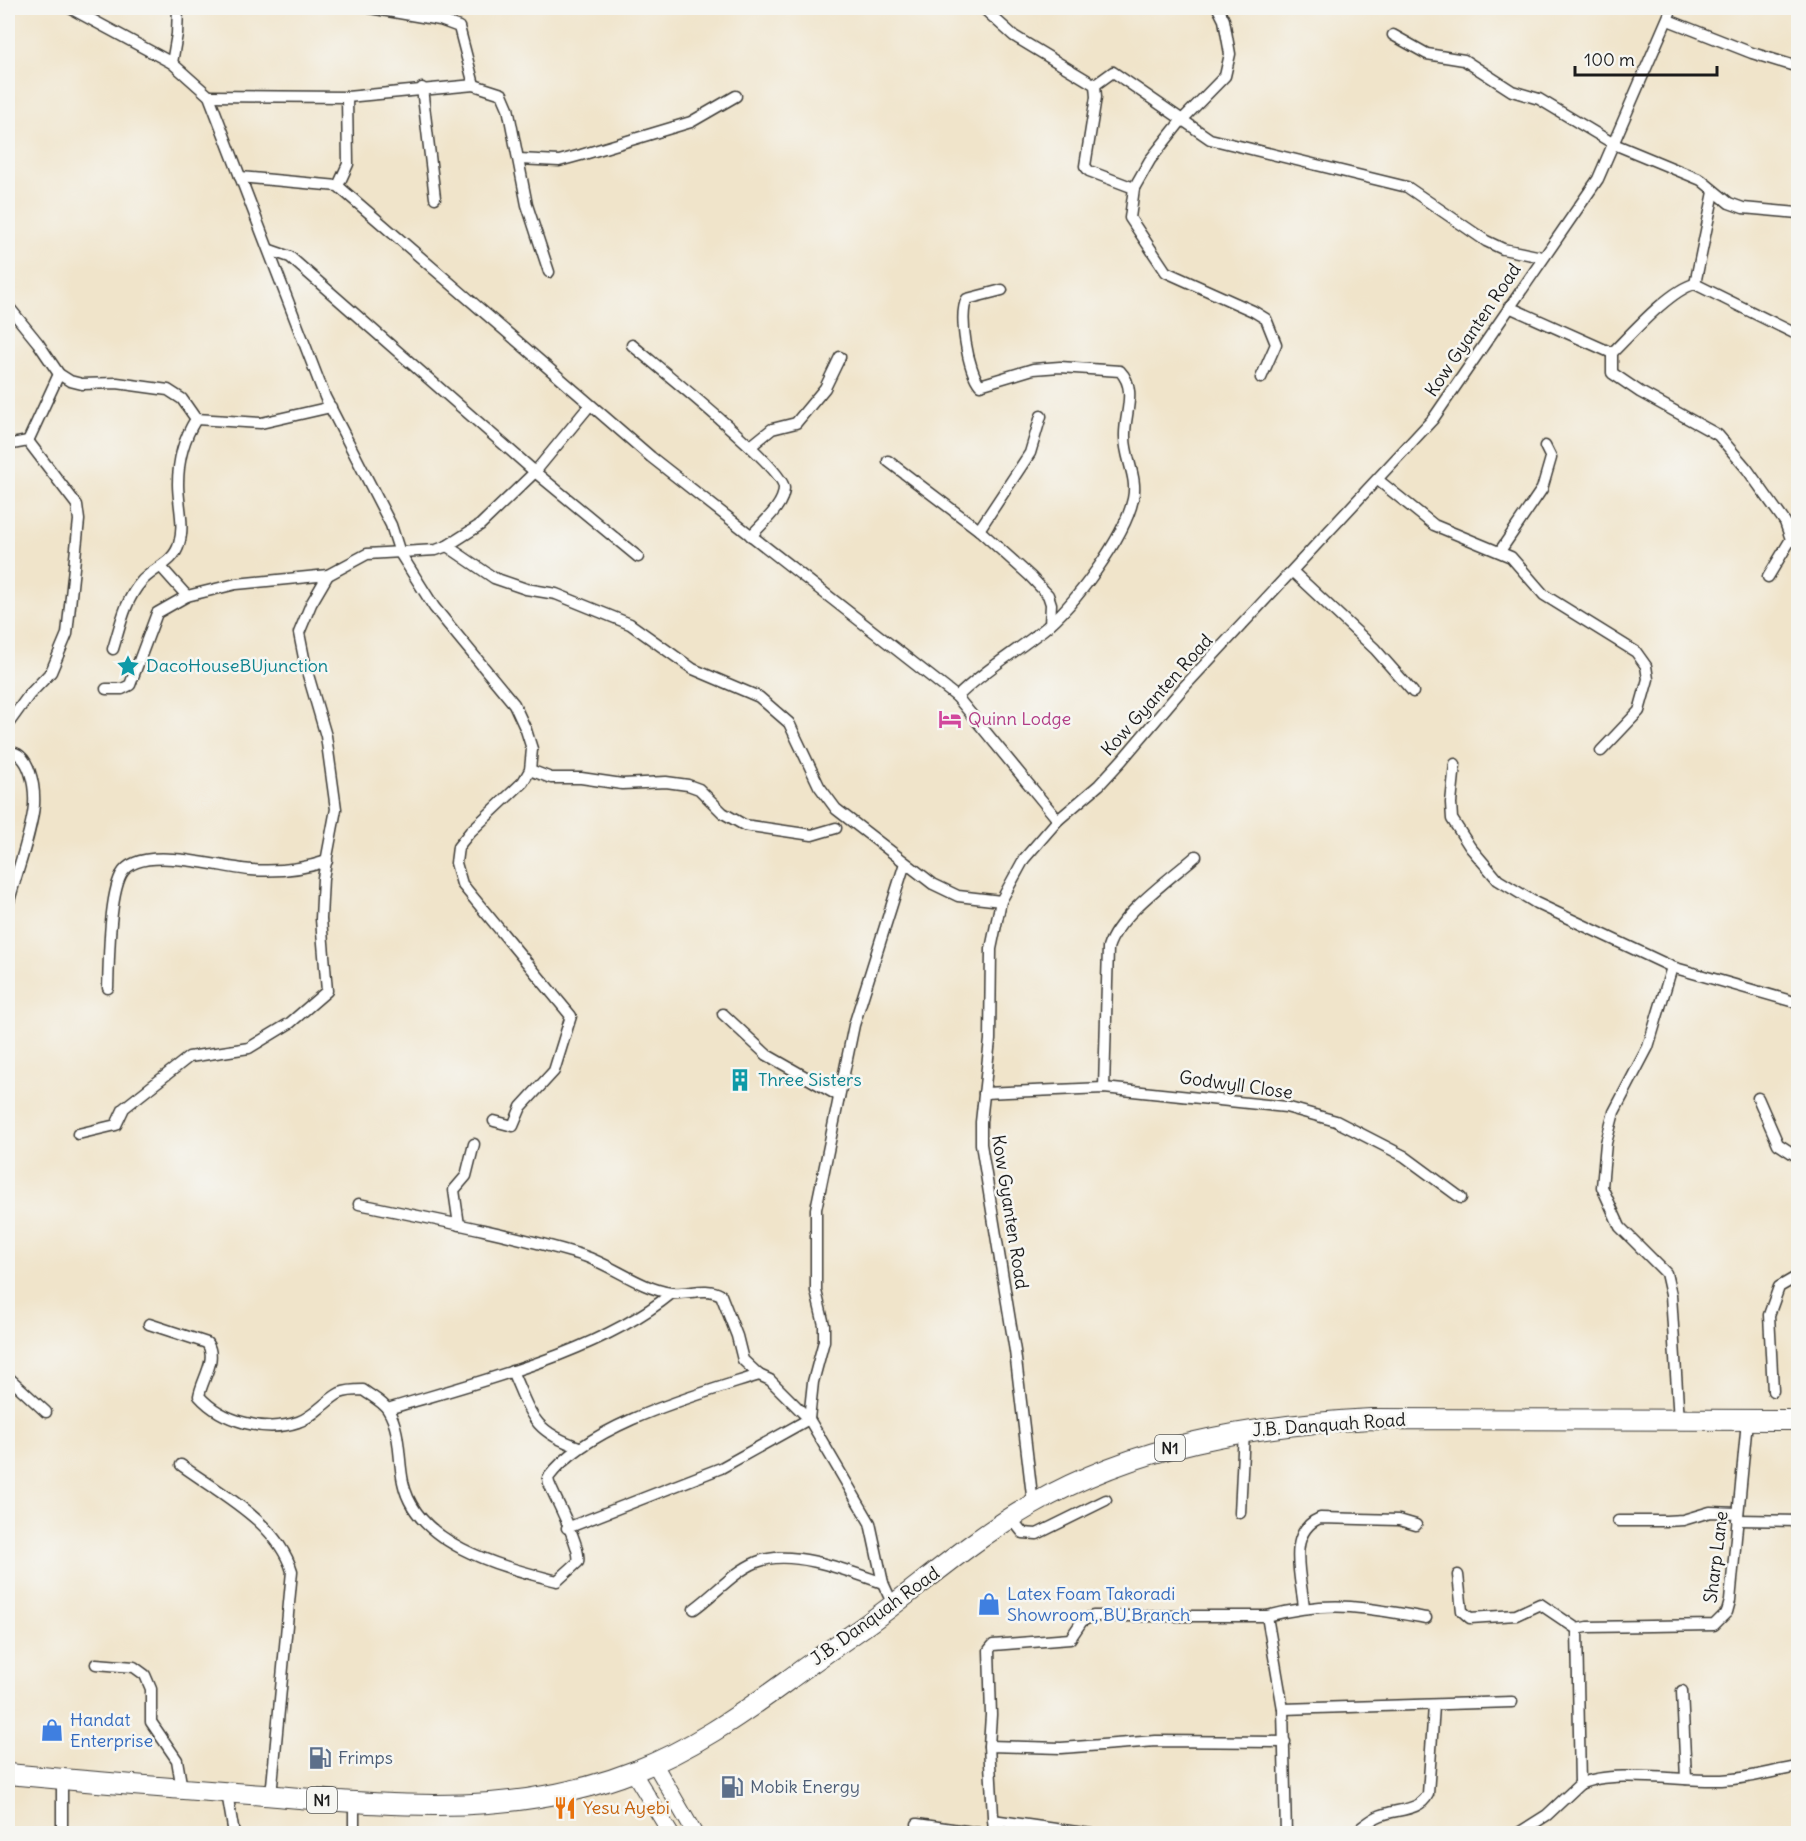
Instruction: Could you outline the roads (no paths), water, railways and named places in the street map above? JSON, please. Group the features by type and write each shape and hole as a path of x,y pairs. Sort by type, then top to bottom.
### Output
{"highway":[{"name":"J.B. Danquah Road","path":"633,1772 679,1752 734,1718 893,1605 951,1560 1033,1504 1136,1457 1244,1431 1303,1423 1371,1419 1798,1420"},
{"name":"N1","path":"8,1774 431,1807 485,1804 561,1793 633,1772"}],"main road":[{"path":"654,1763 694,1833"},
{"path":"633,1772 671,1833"}],"street":[{"path":"70,8 172,63 209,96 270,250 305,348 331,407 391,525 400,553 434,608 514,704 522,719 532,749 530,770 523,782 458,847 456,863 462,884 571,1016 554,1071 521,1107 513,1126 494,1121"},
{"path":"172,63 177,34 178,8"},
{"path":"370,8 440,20 459,27 474,85"},
{"path":"983,8 1014,36 1095,85"},
{"path":"1218,8 1224,20 1230,54 1225,76 1181,121 1150,160 1134,188 1130,218 1166,272 1266,319 1276,344 1261,378"},
{"name":"Kow Gyanten Road","path":"1033,1504 1015,1351 982,1161 981,1122 991,1030 991,949 1001,901 1024,859 1058,820 1099,785 1183,688 1433,419 1542,257 1598,179 1672,8"},
{"path":"1668,20 1752,53 1798,67"},
{"path":"1393,35 1427,54 1464,60 1512,91 1539,99 1614,144 1701,180 1729,203 1743,208 1798,213"},
{"path":"1095,85 1113,72 1210,139 1407,186 1486,241 1503,249 1542,257"},
{"path":"209,96 346,97 422,88 474,85 502,94 519,159 527,205 549,272"},
{"path":"1095,85 1096,97 1085,166 1089,171 1134,188"},
{"path":"422,88 435,198"},
{"path":"519,159 559,161 581,155 691,122 736,96"},
{"path":"338,186 348,164 346,97"},
{"path":"240,177 338,186 651,458 957,697 1058,820"},
{"path":"1695,284 1714,192"},
{"path":"270,250 290,257 534,472 638,557"},
{"path":"1768,577 1791,539 1785,522 1748,469 1718,435 1640,393 1612,373 1612,353 1668,301 1688,286 1695,284 1798,335"},
{"path":"957,697 980,674 1050,624 1074,598 1109,551 1134,499 1135,478 1125,437 1130,387 1120,371 1060,367 1033,369 980,385 972,375 961,309 967,299 1002,290"},
{"path":"8,306 38,342 59,374 82,384 117,383 168,390 182,399 196,419"},
{"path":"1509,307 1612,353"},
{"path":"632,345 765,458 784,484 784,495 778,505 751,536"},
{"path":"751,446 772,429 796,423 825,388 840,357"},
{"path":"28,441 59,374"},
{"path":"106,689 122,689 130,685 157,613 187,596 236,584 328,575 367,554 436,550 447,546 480,525 534,472 590,405"},
{"path":"196,419 261,423 331,407"},
{"path":"979,530 1030,453 1041,416"},
{"path":"113,649 128,603 141,581 161,567 179,545 178,484 188,432 196,419"},
{"path":"8,449 12,444 28,441"},
{"path":"8,724 29,695 51,672 67,634 79,520 77,505 28,441"},
{"path":"1500,551 1542,489 1551,458 1545,446"},
{"path":"888,461 979,530 1048,595 1051,604 1050,624"},
{"path":"1378,480 1434,525 1500,551 1518,563 1544,595 1625,644 1642,658 1648,679 1643,703 1601,751"},
{"path":"447,546 494,578 526,589 556,594 630,624 693,669 759,697 789,723 819,786 836,809 933,884 958,896 1001,901"},
{"path":"161,567 187,596"},
{"path":"1293,572 1375,649 1413,692"},
{"path":"78,1134 116,1125 124,1108 189,1057 249,1048 290,1023 327,991 321,919 323,878 336,809 326,736 306,668 299,633 311,604 328,575"},
{"path":"8,752 25,760 31,776 34,805 8,905"},
{"path":"1455,764 1450,803 1452,819 1470,847 1498,880 1536,903 1672,967 1798,1004"},
{"path":"530,770 551,778 581,778 622,784 666,782 688,785 699,789 723,813 744,825 812,835 836,828"},
{"path":"1104,1088 1110,940 1142,903 1196,856"},
{"path":"108,988 110,934 121,874 136,860 164,858 251,870 306,868 327,861"},
{"path":"809,1419 813,1382 824,1341 824,1325 816,1291 816,1209 854,1025 904,863"},
{"path":"1672,967 1648,1047 1614,1112 1606,1143 1602,1187 1620,1227 1666,1273 1671,1295 1679,1421"},
{"path":"723,1014 767,1055 839,1096"},
{"name":"Godwyll Close","path":"984,1093 1104,1088 1286,1107 1336,1121 1404,1156 1461,1198"},
{"path":"1758,1098 1778,1144 1798,1157"},
{"path":"459,1225 454,1190 466,1176 474,1144"},
{"path":"358,1204 459,1225 581,1255 625,1273 642,1284 672,1293 715,1291 721,1295 737,1336 742,1360 759,1375 770,1380 809,1419 870,1523 883,1583 893,1605"},
{"path":"1773,1391 1769,1315 1779,1287 1798,1276"},
{"path":"387,1409 512,1371 647,1314 672,1293"},
{"path":"149,1324 207,1343 212,1349 212,1357 200,1396 205,1403 239,1422 265,1426 299,1422 342,1392 363,1390 387,1409 396,1430 403,1484 417,1514 458,1548 484,1560 557,1581 578,1562 579,1557 548,1478 579,1447 643,1415 759,1375"},
{"path":"512,1371 533,1417 553,1438 579,1447"},
{"path":"8,1377 46,1412"},
{"path":"567,1528 721,1468 809,1419"},
{"name":"Sharp Lane","path":"1577,1629 1714,1625 1727,1612 1747,1421"},
{"path":"1240,1513 1244,1431"},
{"path":"182,1465 267,1529 286,1552 292,1571 271,1796"},
{"path":"1011,1518 1023,1533 1037,1534 1106,1500"},
{"path":"1618,1521 1683,1520 1710,1512 1798,1521"},
{"path":"1304,1607 1298,1544 1300,1534 1312,1521 1320,1518 1399,1520 1416,1525"},
{"path":"694,1609 738,1574 758,1562 781,1558 828,1565 883,1583"},
{"path":"1458,1575 1461,1611 1470,1618 1516,1615 1540,1604 1577,1629 1580,1784"},
{"path":"994,1833 989,1746 989,1650 993,1645 1070,1640 1082,1621 1093,1616 1268,1616 1304,1607 1337,1605 1426,1618"},
{"path":"1268,1616 1286,1742 1286,1833"},
{"path":"96,1664 134,1667 145,1675 151,1689 151,1722 177,1760 182,1789"},
{"path":"1682,1691 1686,1779"},
{"path":"1283,1709 1512,1702"},
{"path":"1353,1833 1378,1816 1425,1801 1428,1794 1434,1706"},
{"path":"989,1746 1061,1748 1156,1741 1286,1742"},
{"path":"1516,1833 1547,1815 1580,1784 1591,1780 1623,1777 1719,1780 1798,1767"},
{"path":"62,1779 62,1833"},
{"path":"227,1792 234,1833"},
{"path":"354,1802 354,1833"},
{"path":"993,1820 1091,1833"},
{"path":"917,1824 987,1833"}],"place":[{"name":"DacoHouseBUjunction","path":"128,666"},
{"name":"Quinn Lodge","path":"950,719"},
{"name":"Three Sisters","path":"740,1080"},
{"name":"Latex Foam Takoradi Showroom, BU Branch","path":"989,1604"},
{"name":"Handat Enterprise","path":"52,1730"},
{"name":"Frimps","path":"320,1758"},
{"name":"Mobik Energy","path":"732,1787"},
{"name":"Yesu Ayebi","path":"565,1808"}]}
